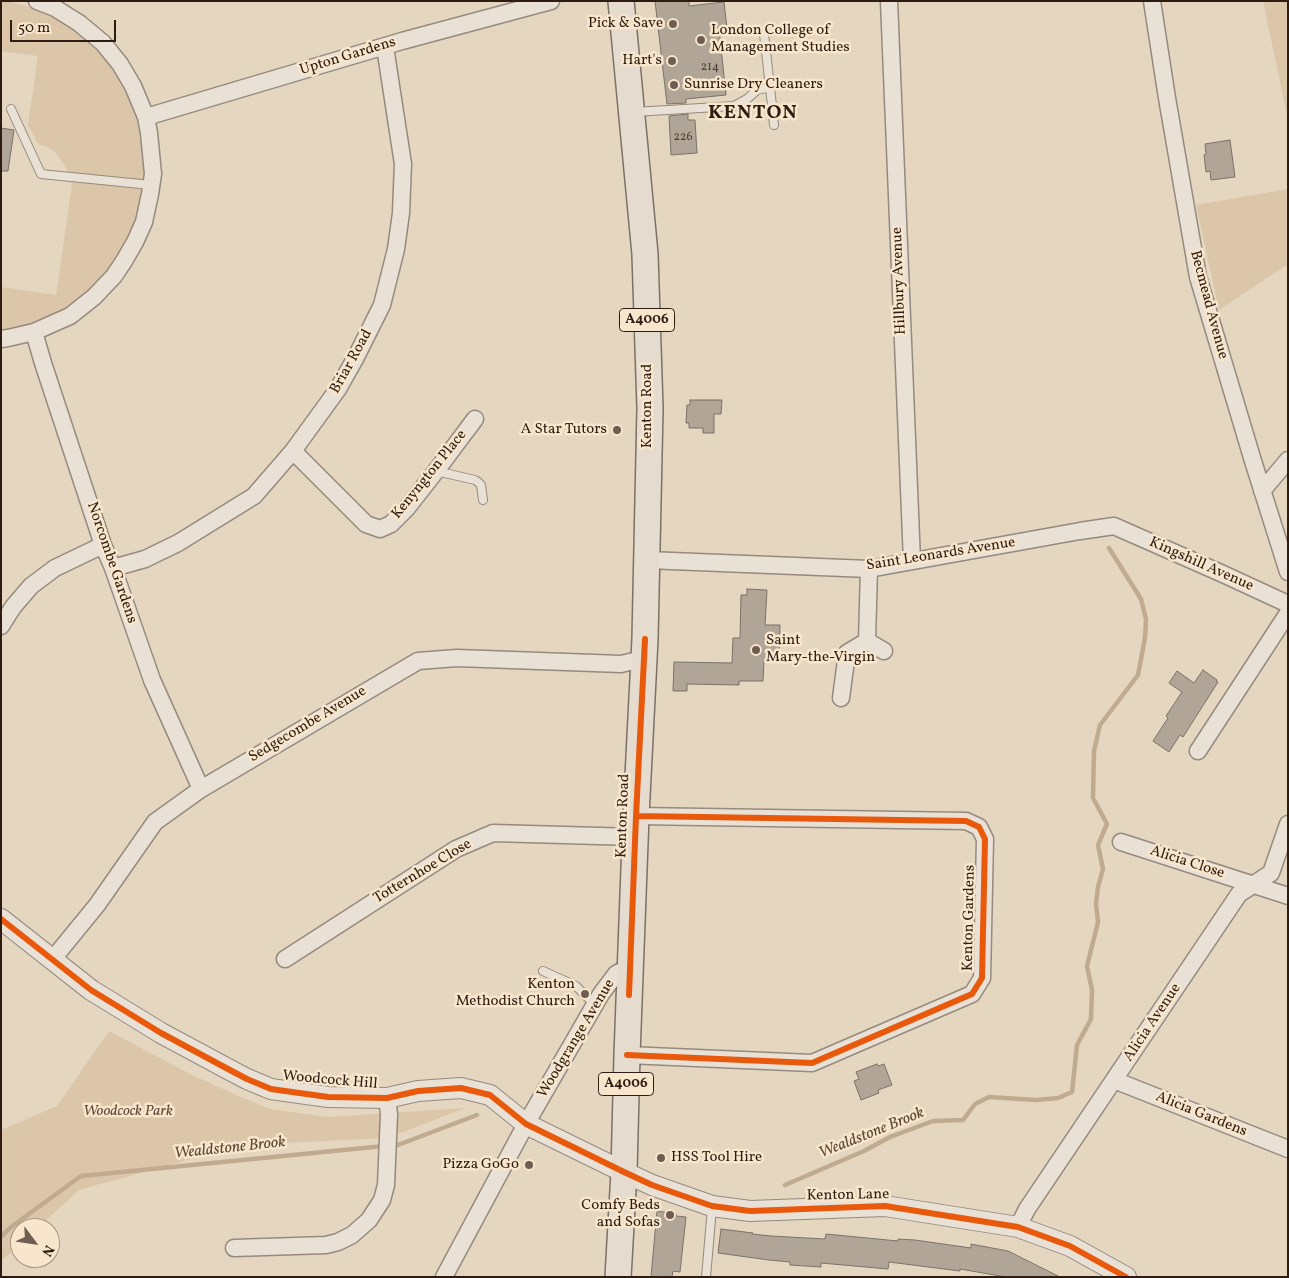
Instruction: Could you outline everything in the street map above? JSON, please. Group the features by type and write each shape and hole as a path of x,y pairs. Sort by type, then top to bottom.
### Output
{"main road":[{"name":"Kenton Road","path":"621,1 645,254 650,408 647,560 624,1172"},
{"name":"A4006","path":"618,1277 624,1172"}],"street":[{"path":"1,339 34,332 70,316 94,297 114,276 138,235 144,222 151,185 151,155 146,117 133,86 120,64 103,43 57,5 37,1"},
{"name":"Upton Gardens","path":"146,117 385,47 520,5 551,1"},
{"name":"Hillbury Avenue","path":"889,1 912,561"},
{"name":"Becmead Avenue","path":"1152,1 1198,277 1288,572"},
{"name":"Briar Road","path":"113,568 145,559 178,543 254,496 293,451 338,389 356,357 382,305 396,249 401,214 403,164 385,47"},
{"name":"Norcombe Gardens","path":"34,332 103,545 113,568 152,680 201,789"},
{"name":"Kenyngton Place","path":"293,451 366,524 380,529 391,524 407,508 474,419"},
{"path":"1262,491 1288,460"},
{"name":"Saint Leonards Avenue","path":"647,560 869,569 1114,526"},
{"name":"Kingshill Avenue","path":"1114,526 1288,604"},
{"path":"1,626 13,607 31,586 55,568 103,545"},
{"path":"867,641 869,569"},
{"path":"1198,751 1288,613"},
{"path":"867,641 884,651"},
{"path":"841,698 847,653 867,641"},
{"name":"Sedgecombe Avenue","path":"52,960 97,905 155,822 201,789 418,661 457,658 621,664 643,659"},
{"name":"Kenton Gardens","path":"627,1056 812,1063 972,994 982,978 985,839 979,827 966,821 636,827"},
{"name":"Alicia Avenue","path":"1018,1226 1027,1208 1239,894 1271,873 1288,824"},
{"name":"Totternhoe Close","path":"284,959 456,849 493,833 636,827"},
{"name":"Alicia Close","path":"1121,842 1288,896"},
{"name":"Woodcock Hill","path":"1,919 91,990 154,1029 247,1079 271,1089 328,1097 387,1098 418,1091 462,1088 490,1095 526,1124 624,1172"},
{"name":"Woodgrange Avenue","path":"444,1277 526,1124 601,994 616,974 631,966"},
{"name":"Alicia Gardens","path":"1114,1080 1288,1149"},
{"path":"234,1248 326,1245 338,1242 352,1235 369,1220 382,1200 386,1185 389,1114 387,1098"},
{"name":"Kenton Lane","path":"624,1172 652,1185 712,1206 750,1211 885,1206 1018,1226 1070,1246 1126,1277"}],"lane":[{"path":"764,34 774,125"},
{"path":"632,112 734,106 747,99 757,90 770,87"},
{"path":"11,110 41,174 151,185"},
{"path":"436,471 478,482 481,485 483,500"},
{"path":"543,971 576,986 590,1000 596,1003"},
{"path":"706,1277 712,1206"}],"green space":[{"path":"1,1 8,1 46,12 71,27 100,51 121,79 142,134 144,189 137,219 122,248 103,277 81,298 54,316 33,324 1,330 1,287 56,295 72,186 66,167 54,151 38,144 28,125 38,56 1,51"},
{"path":"1263,1 1288,1 1288,120"},
{"path":"1288,189 1288,264 1219,310 1196,205"},
{"name":"Woodcock Park","path":"109,1031 192,1075 270,1109 328,1117 466,1108 387,1138 242,1145 79,1190 49,1218 10,1218 10,1253 1,1261 1,1130 57,1106"}],"building":[{"path":"655,1 689,1 689,6 724,2 727,28 719,29 726,95 686,99 686,103 667,104"},
{"path":"688,114 688,120 695,120 697,153 671,155 669,116"},
{"path":"1,128 14,130 8,171 1,171"},
{"path":"1230,140 1235,177 1211,180 1210,171 1206,172 1205,144"},
{"path":"690,400 722,400 721,414 714,414 714,433 703,433 703,428 689,428 689,423 686,423 687,405 690,405"},
{"name":"Saint Mary-the-Virgin","path":"747,589 767,590 765,625 780,625 779,661 764,661 763,681 739,681 739,685 687,684 687,691 673,691 674,662 732,663 733,638 740,638 741,595 747,595"},
{"path":"1203,670 1218,682 1183,737 1180,735 1169,752 1153,741 1168,718 1166,716 1182,692 1169,683 1177,671 1194,683"},
{"path":"877,1064 878,1066 884,1064 892,1085 878,1090 879,1093 861,1100 854,1081 859,1079 856,1072"},
{"path":"657,1211 686,1217 680,1272 673,1271 672,1277 651,1277"},
{"path":"721,1229 771,1236 825,1239 826,1234 898,1241 898,1239 915,1240 971,1248 971,1244 1008,1251 1060,1277 1006,1277 960,1269 960,1271 889,1262 888,1269 821,1263 821,1267 790,1265 790,1262 718,1253"}],"waterway":[{"name":"Wealdstone Brook","path":"785,1185 864,1151 890,1137 933,1121 963,1120 975,1104 989,1097 1036,1100 1058,1098 1072,1092 1077,1045 1091,1019 1092,990 1087,966 1098,922 1096,904 1103,869 1098,845 1107,824 1093,798 1094,751 1100,725 1138,675 1145,638 1146,619 1141,599 1109,548"},
{"name":"Wealdstone Brook","path":"392,1146 477,1115"},
{"name":"Wealdstone Brook","path":"1,1237 11,1227 81,1176 384,1146"}],"cycle path":[{"path":"629,995 645,639"},
{"path":"627,1055 812,1063 972,994 982,978 985,839 979,827 966,821 636,816"},
{"path":"1,919 91,990 161,1033 247,1079 271,1089 328,1097 387,1098 418,1091 461,1088 490,1095 526,1124 624,1172 652,1185 712,1206 750,1211 885,1206 1018,1227 1070,1246 1126,1277"}],"place":[{"name":"Pick & Save","path":"673,24"},
{"name":"London College of Management Studies","path":"701,40"},
{"name":"Hart's","path":"672,61"},
{"name":"Sunrise Dry Cleaners","path":"674,85"},
{"name":"A Star Tutors","path":"617,430"},
{"name":"Saint Mary-the-Virgin","path":"756,650"},
{"name":"Kenton Methodist Church","path":"585,994"},
{"name":"HSS Tool Hire","path":"661,1158"},
{"name":"Pizza GoGo","path":"529,1165"},
{"name":"Comfy Beds and Sofas","path":"670,1215"}],"district":[{"name":"KENTON","path":"753,114"}]}
